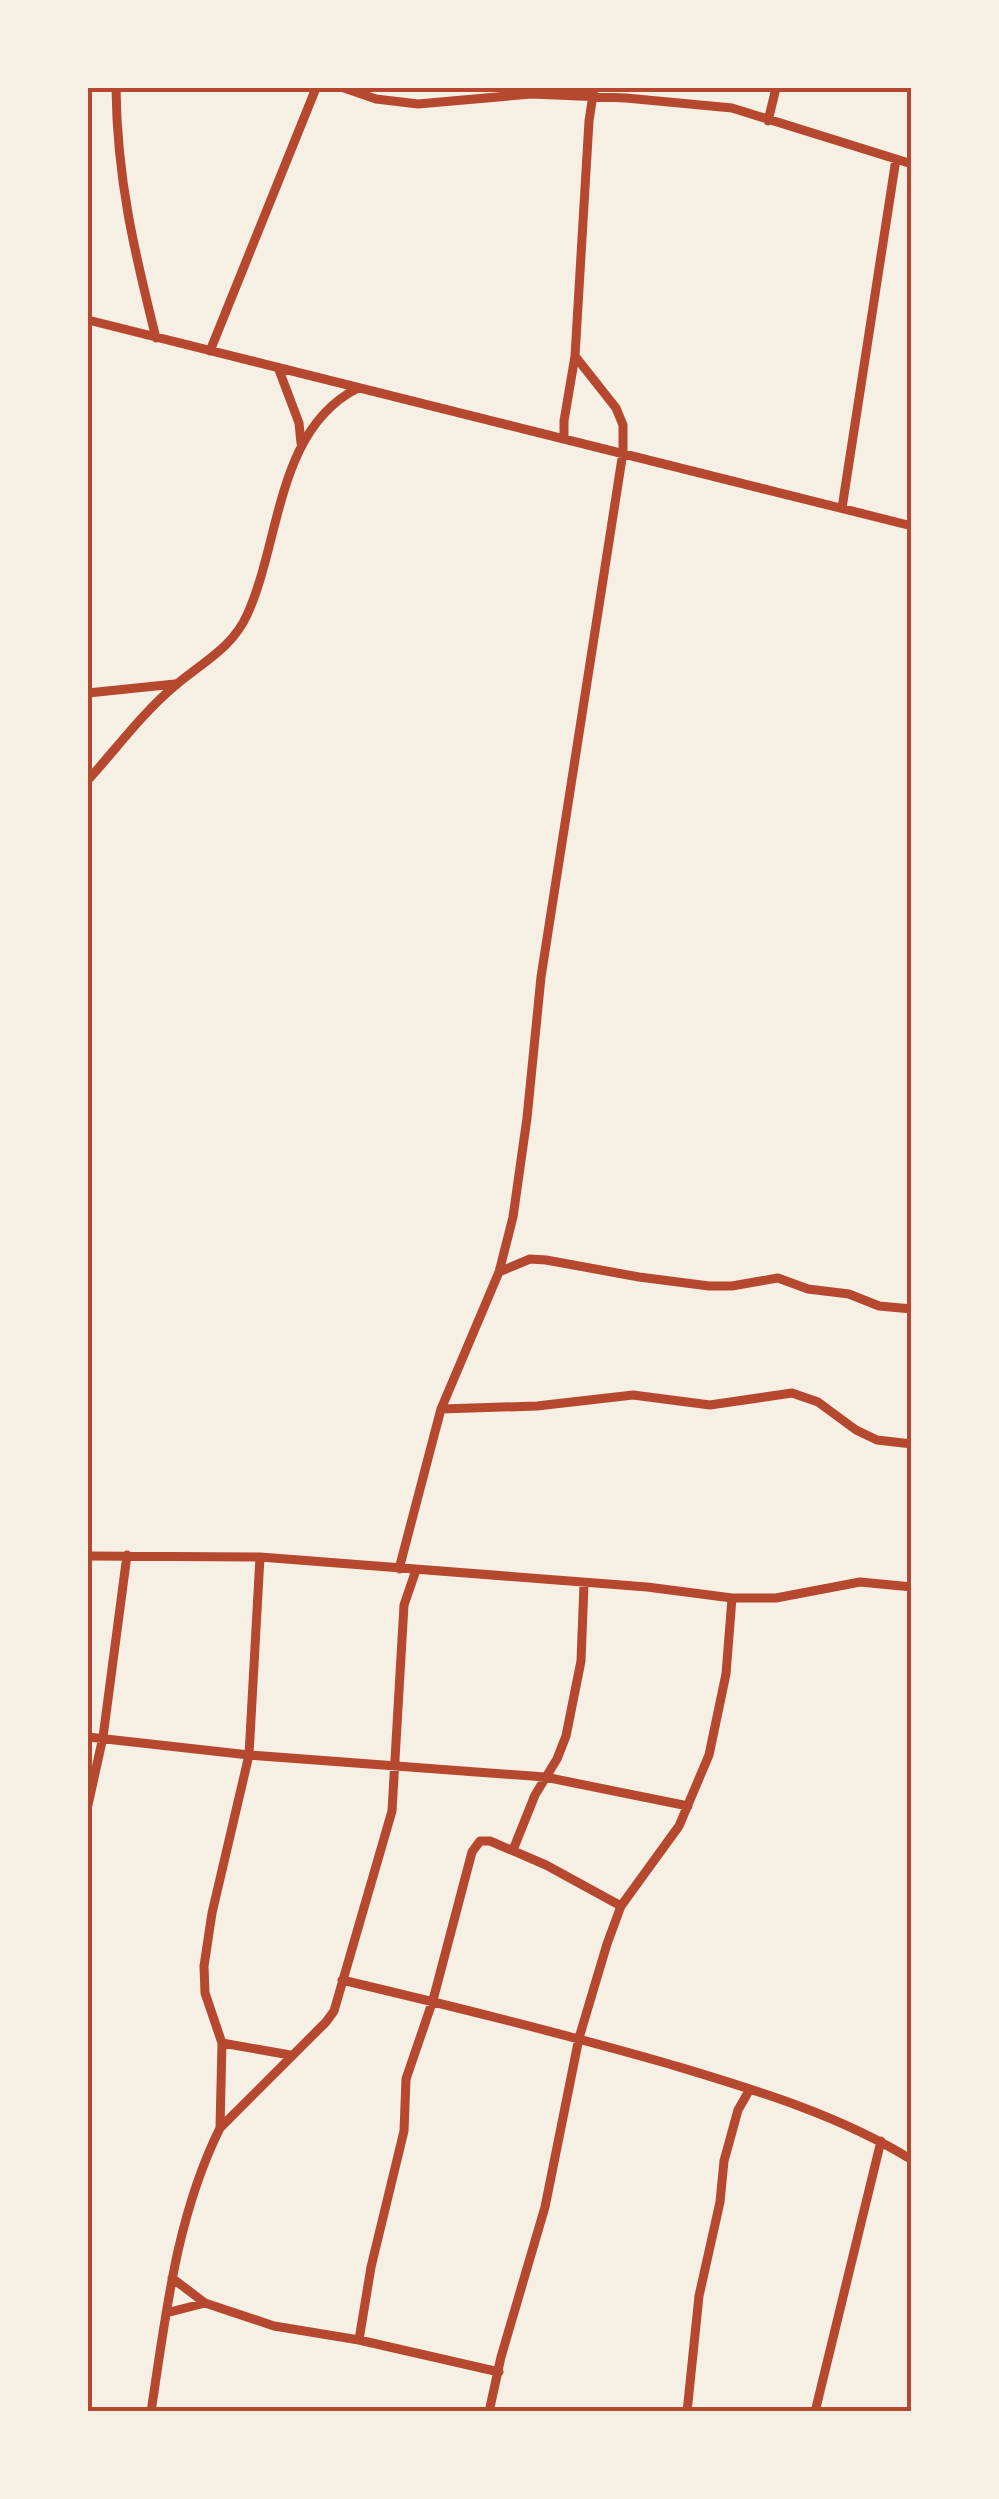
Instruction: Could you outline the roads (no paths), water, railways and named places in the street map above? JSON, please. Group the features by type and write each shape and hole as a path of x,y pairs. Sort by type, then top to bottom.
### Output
{"street":[{"path":"116,88 116,149 129,230 156,338"},
{"path":"210,351 316,88"},
{"path":"347,88 376,99 418,104 593,92 732,108 912,164"},
{"path":"768,121 776,88"},
{"path":"564,438 575,356 593,92"},
{"path":"842,508 896,158"},
{"path":"88,320 912,526"},
{"path":"399,1569 441,1409 499,1272 513,1217 540,977 624,452 624,425 616,408 575,356"},
{"path":"279,370 299,423 302,448"},
{"path":"88,780 178,683 221,650 237,632 247,614 302,448 322,412 336,399 358,388"},
{"path":"88,693 178,683"},
{"path":"499,1272 530,1260 546,1260 709,1286 778,1278 808,1289 849,1294 879,1306 912,1308"},
{"path":"441,1409 538,1406 633,1395 710,1404 792,1393 818,1402 876,1440 912,1444"},
{"path":"88,1805 103,1737 127,1555"},
{"path":"88,1556 260,1557 732,1598 776,1598 860,1582 912,1587"},
{"path":"151,2412 183,2222 220,2128 222,2043 205,1993 204,1966 212,1912 249,1755 260,1557"},
{"path":"220,2128 334,2010 392,1811 404,1605 416,1570"},
{"path":"513,1850 566,1736 576,1700 584,1584"},
{"path":"489,2412 545,2207 579,2038 621,1906 656,1860 688,1806 709,1755 726,1674 732,1598"},
{"path":"88,1737 249,1755 544,1777 688,1806"},
{"path":"358,2340 404,2131 406,2078 433,2000 472,1852 480,1841 490,1841 621,1906"},
{"path":"342,1980 579,2038 750,2089 880,2140 912,2160"},
{"path":"222,2043 290,2054"},
{"path":"687,2412 699,2296 720,2202 724,2161 738,2110 750,2089"},
{"path":"814,2412 880,2140"},
{"path":"172,2278 206,2303 274,2326 358,2340 499,2372"},
{"path":"166,2313 206,2303"}]}
